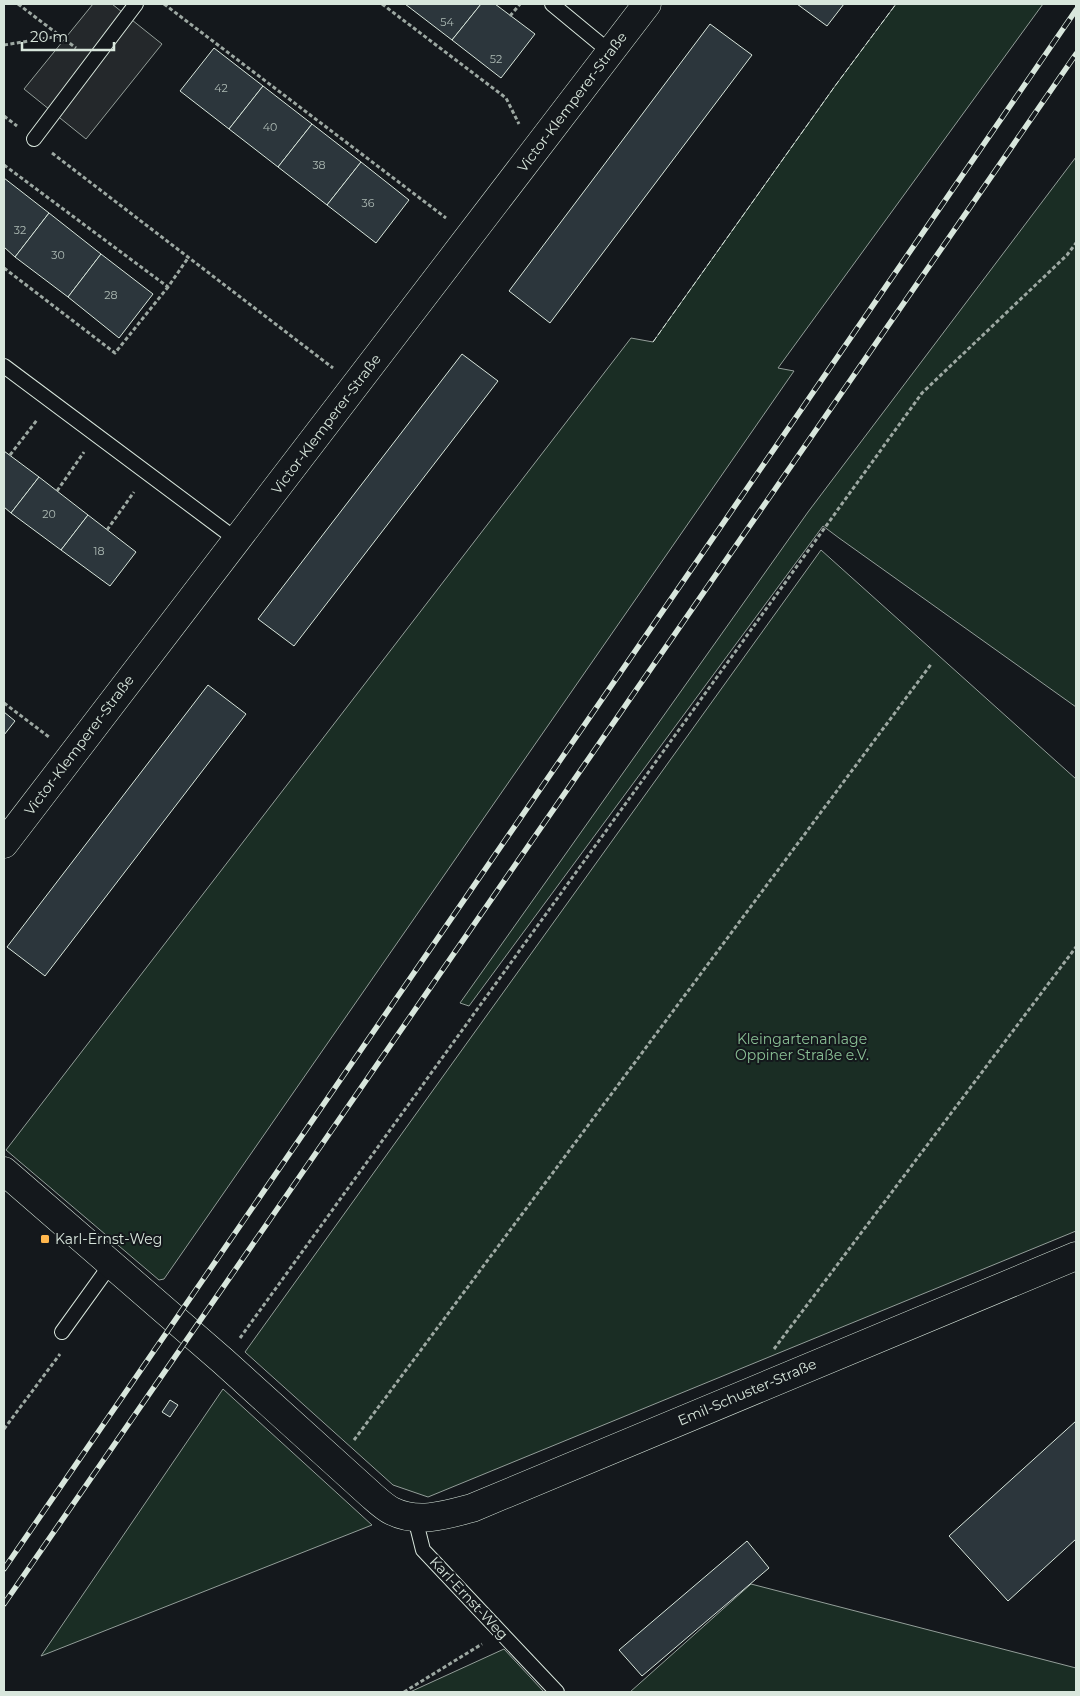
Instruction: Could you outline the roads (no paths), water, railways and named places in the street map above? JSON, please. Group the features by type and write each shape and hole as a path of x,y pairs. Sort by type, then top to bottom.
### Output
{"street":[{"name":"Victor-Klemperer-Straße","path":"4,844 647,4"},
{"path":"4,1171 223,1361 335,1464 390,1510 415,1518"},
{"name":"Emil-Schuster-Straße","path":"415,1518 437,1517 472,1508 1076,1256"}],"lane":[{"path":"34,139 136,4"},
{"path":"552,4 610,52"},
{"path":"4,366 237,540"},
{"path":"62,1332 111,1264"},
{"name":"Karl-Ernst-Weg","path":"415,1518 423,1550 558,1692"}],"railway":[{"path":"4,1569 1076,10"},
{"path":"4,1604 1076,54"}],"place":[{"name":"Karl-Ernst-Weg","path":"45,1239"}],"park label":[{"name":"Kleingartenanlage Oppiner Straße e.V.","path":"802,1048"}]}
